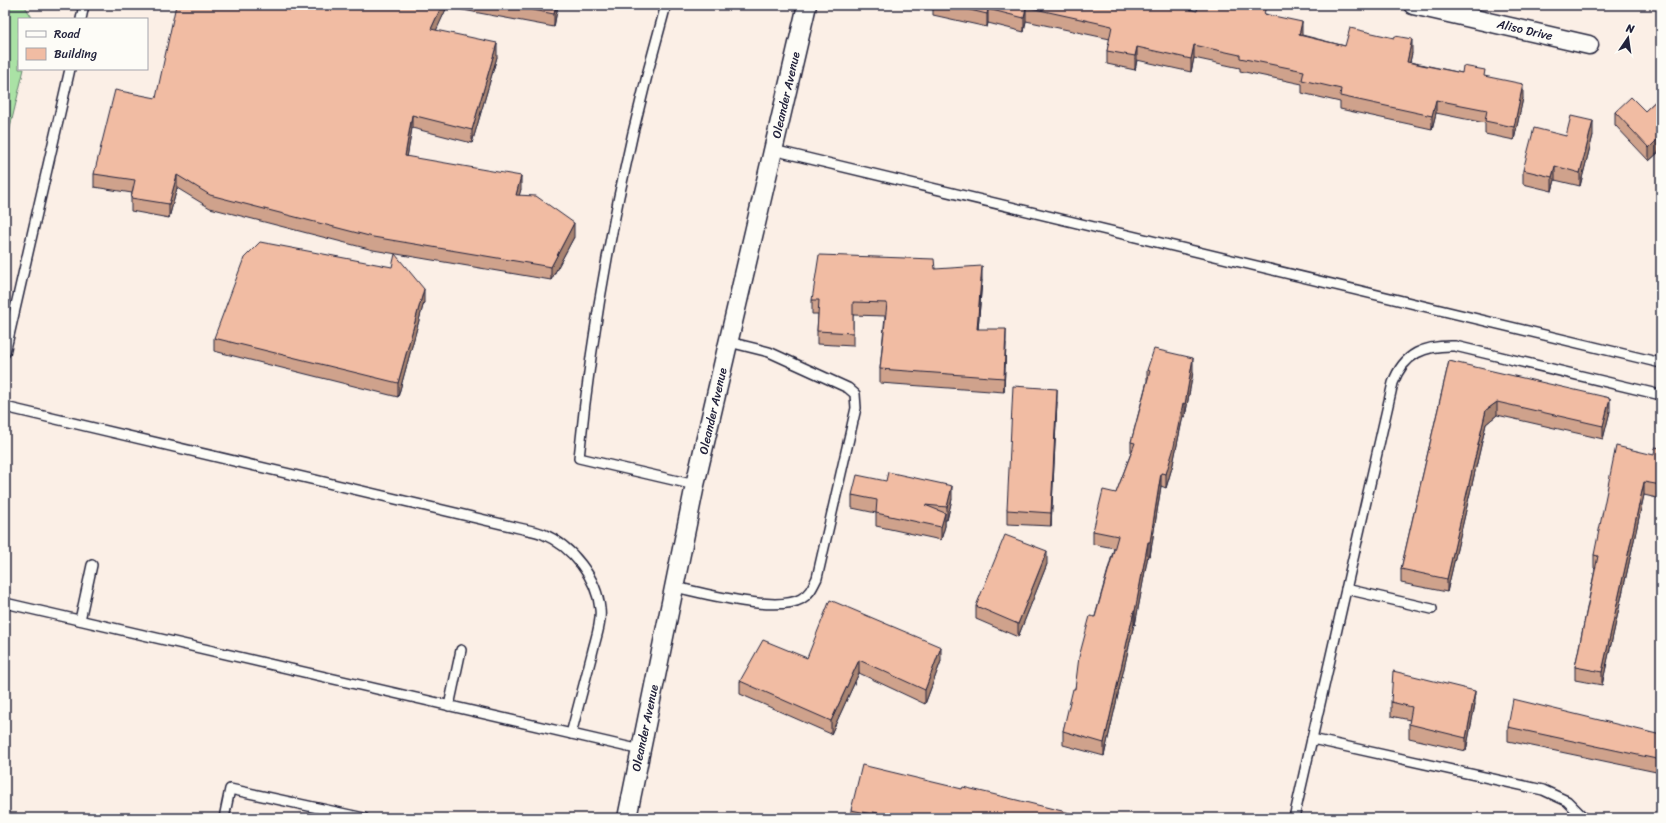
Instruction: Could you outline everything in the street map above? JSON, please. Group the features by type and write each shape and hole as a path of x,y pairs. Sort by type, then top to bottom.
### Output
{"street":[{"name":"Oleander Avenue","path":"627,818 696,485 807,5"},
{"name":"Aliso Drive","path":"1413,5 1589,45"}],"lane":[{"path":"81,18 84,5"},
{"path":"666,5 647,72 610,239 596,324 579,458 696,485"},
{"path":"5,353 70,70"},
{"path":"773,150 1661,363"},
{"path":"674,586 733,600 794,603 803,599 811,591 817,578 856,408 855,394 848,388 769,352 729,342"},
{"path":"1294,818 1393,383 1397,372 1404,362 1414,354 1428,348 1455,346 1661,395"},
{"path":"5,407 527,530 542,534 558,542 576,559 589,575 597,594 600,610 598,631 571,734"},
{"path":"80,620 92,565"},
{"path":"1346,589 1432,608"},
{"path":"5,603 641,750"},
{"path":"449,706 461,650"},
{"path":"1312,739 1537,788 1567,801 1584,818"},
{"path":"224,818 230,789 364,818"}],"green space":[{"path":"5,5 24,5 32,18 18,18 18,70 24,70 5,149"}],"building":[{"path":"176,5 442,5 431,29 497,43 472,130 412,115 405,156 521,176 516,195 536,196 574,223 551,267 373,237 210,195 177,175 169,204 131,198 135,180 94,174 115,90 156,98"},
{"path":"507,5 556,5 554,14"},
{"path":"949,5 1169,5 1197,11 1198,5 1259,5 1266,6 1264,14 1302,22 1299,35 1345,46 1350,28 1394,38 1395,36 1412,39 1407,62 1462,73 1463,66 1485,70 1484,76 1523,84 1514,127 1485,121 1487,110 1436,100 1432,116 1340,96 1341,89 1302,80 1304,71 1240,58 1240,55 1194,45 1191,59 1137,47 1135,56 1107,51 1112,26 1026,7 1024,18 988,9 987,14"},
{"path":"1661,96 1661,136 1649,148 1615,112 1631,97 1645,111"},
{"path":"1571,116 1593,121 1580,173 1555,166 1552,177 1523,170 1534,128 1566,136"},
{"path":"260,242 392,267 395,254 424,289 398,383 214,338 244,258"},
{"path":"819,255 934,259 935,269 982,266 977,329 1006,329 1004,378 880,369 887,303 853,302 853,333 817,331 819,300 812,300"},
{"path":"1154,349 1193,358 1185,404 1183,403 1173,451 1166,474 1161,473 1150,542 1148,542 1135,611 1104,743 1063,731 1073,689 1075,689 1079,657 1090,616 1095,617 1118,536 1093,531 1103,490 1116,493 1135,443 1131,442 1150,371 1147,370"},
{"path":"1449,361 1610,398 1603,426 1497,402 1486,410 1447,579 1401,569"},
{"path":"1013,386 1057,389 1051,513 1007,510"},
{"path":"1616,446 1654,455 1655,447 1661,448 1661,485 1644,482 1602,672 1575,667 1598,556 1594,555"},
{"path":"888,472 952,486 947,507 925,505 945,513 941,527 876,513 877,500 852,495 857,475 886,481"},
{"path":"1005,535 1047,551 1018,624 976,606"},
{"path":"830,600 941,647 925,690 859,660 831,721 740,681 763,640 807,658"},
{"path":"1393,671 1475,691 1466,738 1409,724 1412,707 1391,702"},
{"path":"1513,699 1661,735 1661,760 1508,727"},
{"path":"862,765 962,789 963,787 1091,818 900,818 873,812 872,814 851,810"}]}
